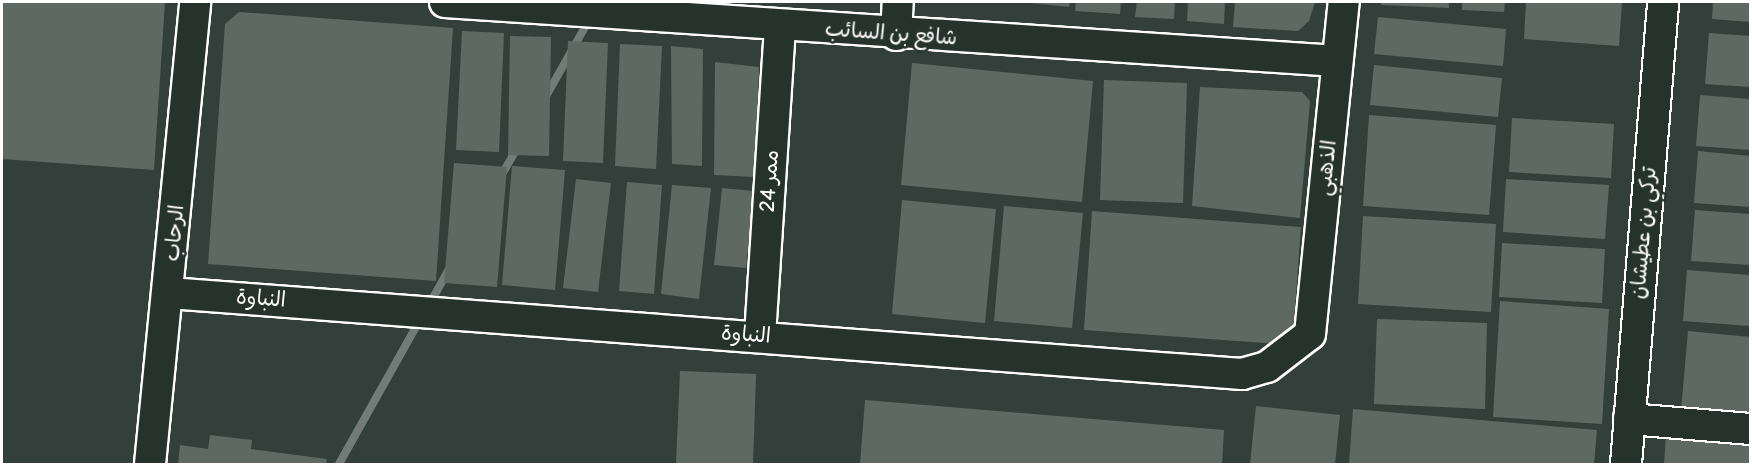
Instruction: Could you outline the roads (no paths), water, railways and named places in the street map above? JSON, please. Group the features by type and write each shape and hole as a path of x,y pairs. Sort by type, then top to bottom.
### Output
{"street":[{"name":"الرحاب","path":"150,465 169,293 195,2"},
{"name":"شافع بن السائب","path":"445,2 896,35 1338,61"},
{"path":"896,35 898,2"},
{"name":"الذهبي","path":"1310,334 1344,2"},
{"name":"تركي بن عطيشان","path":"1626,465 1663,2"},
{"name":"ممر 24","path":"760,336 780,27"},
{"name":"النباوة","path":"169,293 1242,374 1281,358 1310,334"},
{"path":"1629,419 1750,429"}],"waterway":[{"path":"545,98 590,18"},
{"path":"501,176 518,146"},
{"path":"428,307 449,269"},
{"path":"339,464 421,318"}]}
